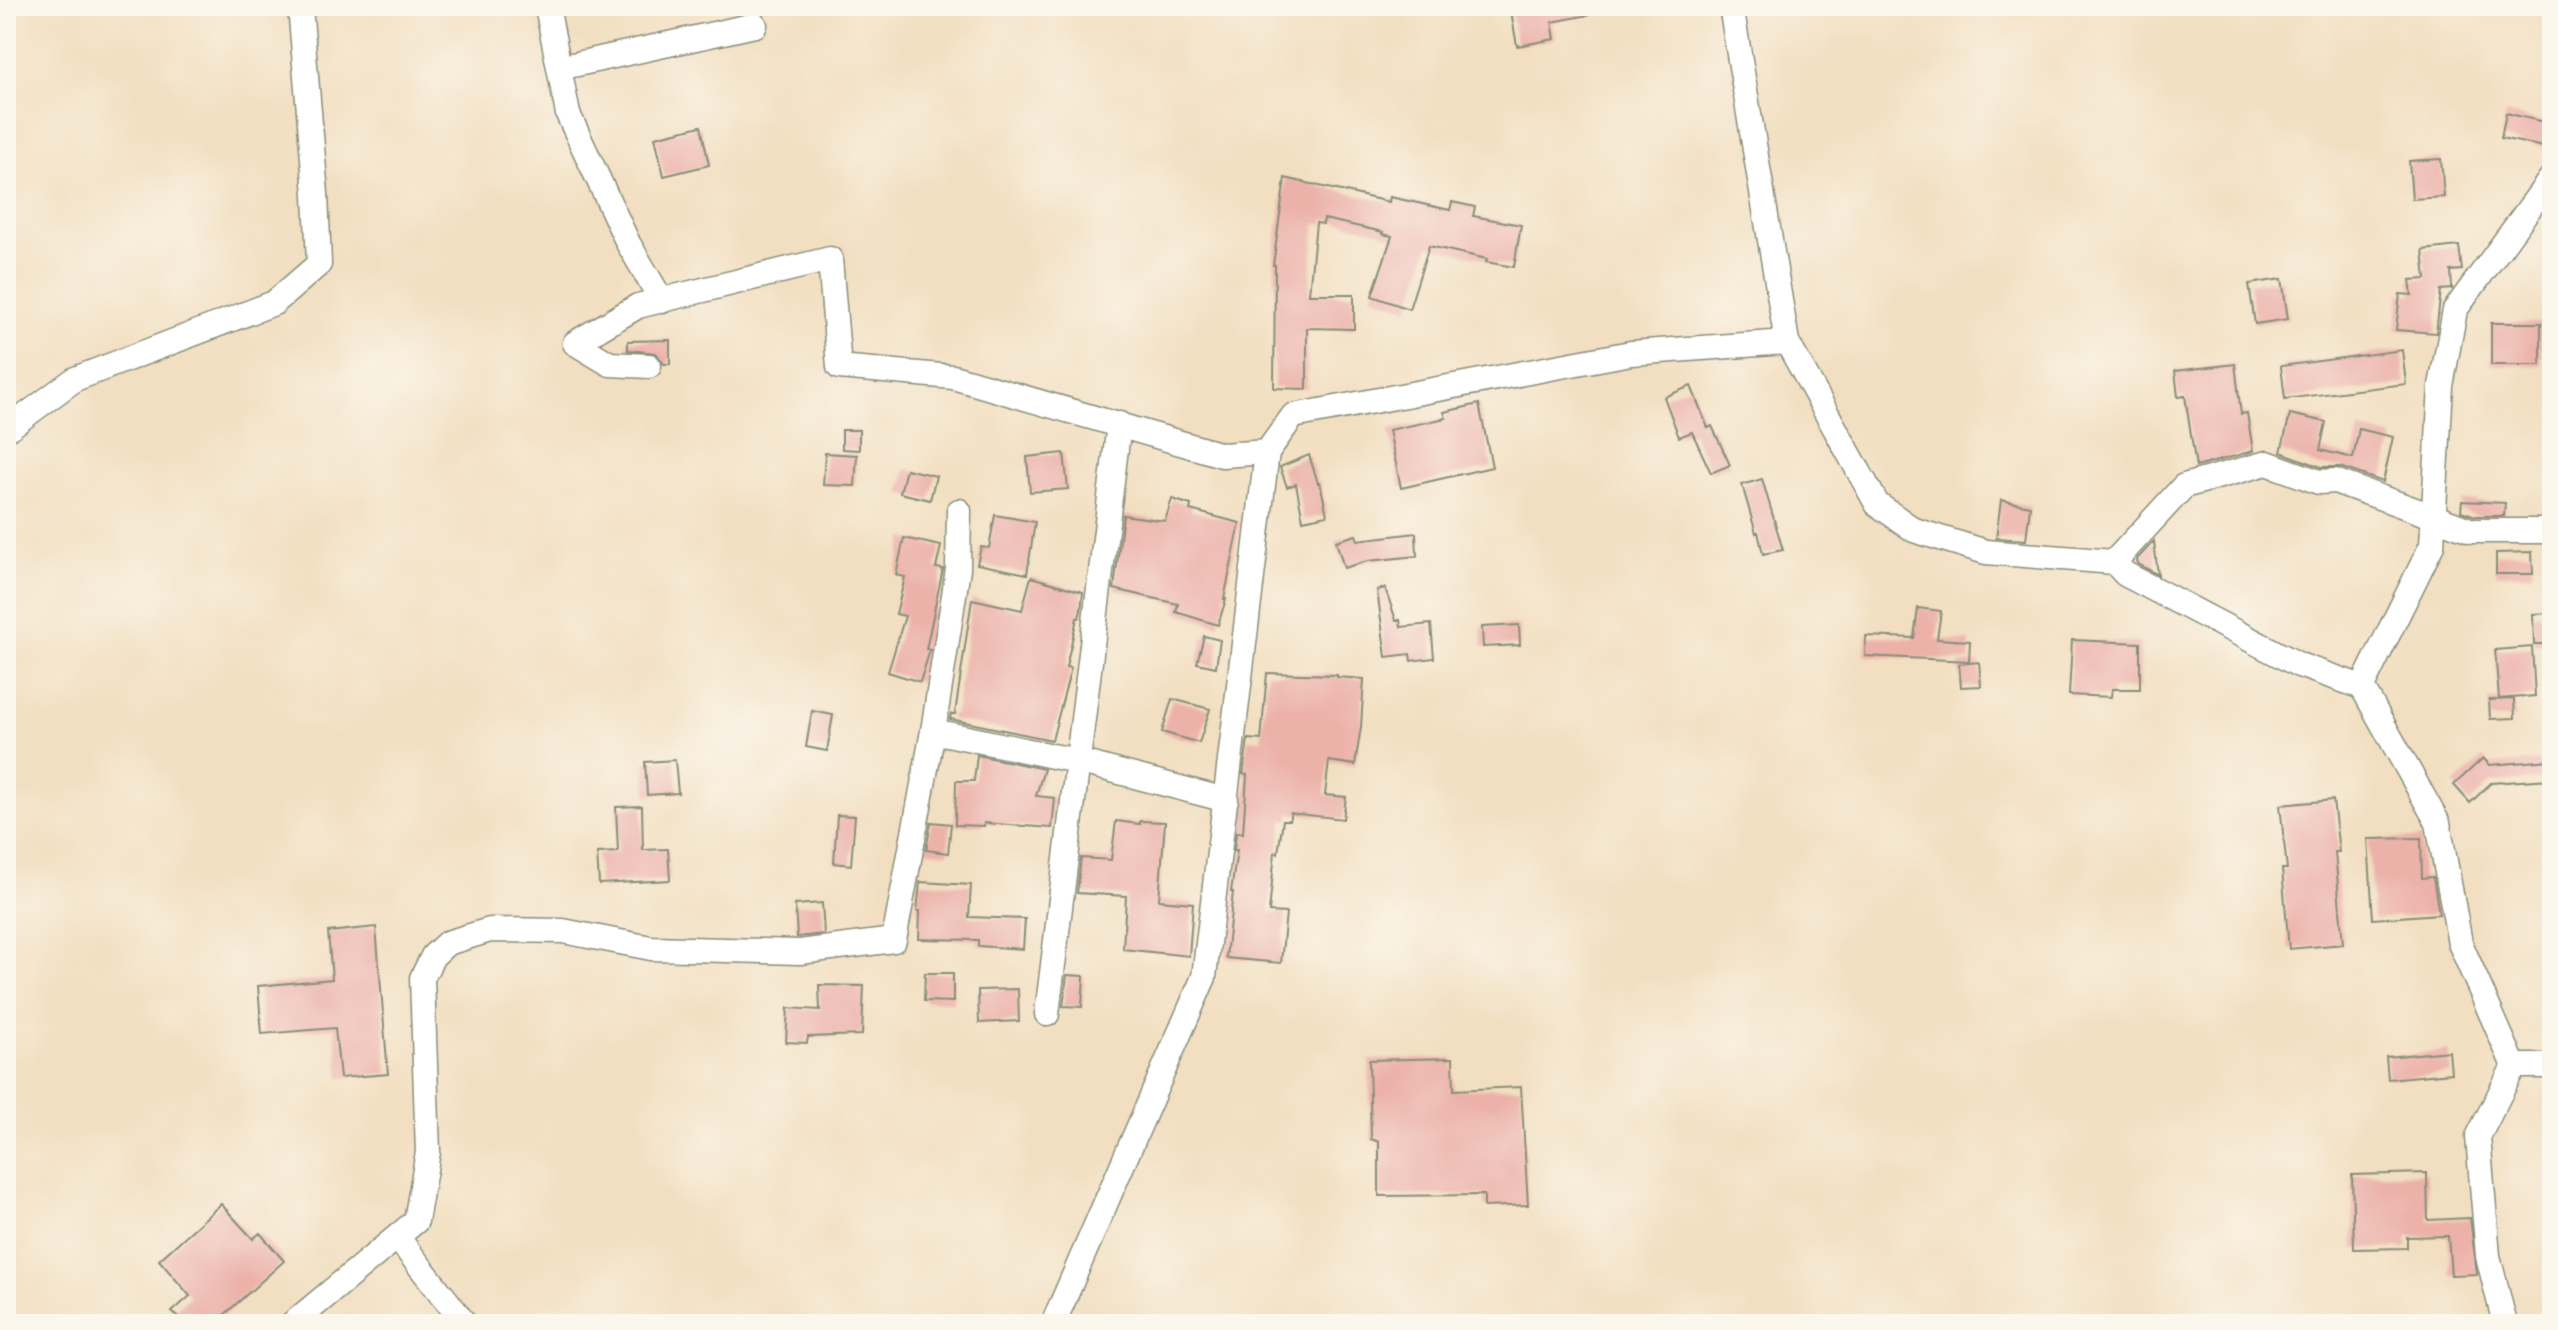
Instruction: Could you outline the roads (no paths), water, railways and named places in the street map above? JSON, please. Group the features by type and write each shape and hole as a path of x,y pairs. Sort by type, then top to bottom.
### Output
{"street":[{"path":"6,430 75,379 274,303 319,264 300,6"},
{"path":"547,6 568,114 628,243 662,301"},
{"path":"1731,6 1787,342 1877,504 1914,530 1986,552 2114,562 2125,574 2299,665 2362,687 2438,823 2460,943 2514,1066"},
{"path":"559,68 755,25"},
{"path":"2362,687 2432,545 2441,386 2455,310 2552,177"},
{"path":"649,366 610,364 575,343 638,306 830,259 839,367 953,377 1222,455 1267,452"},
{"path":"1053,1324 1204,977 1267,452 1293,416 1631,353 1787,342"},
{"path":"1047,1014 1119,424"},
{"path":"2114,562 2184,486 2267,463 2319,482 2335,481 2473,531 2552,531"},
{"path":"292,1324 416,1221 428,1152 422,978 433,956 447,943 490,930 563,931 651,948 800,952 894,940 933,731 958,569 959,511"},
{"path":"933,731 1077,761 1226,800"},
{"path":"2514,1066 2552,1066"},
{"path":"2505,1324 2488,1256 2478,1137 2514,1066"},
{"path":"397,1237 465,1324"}]}
